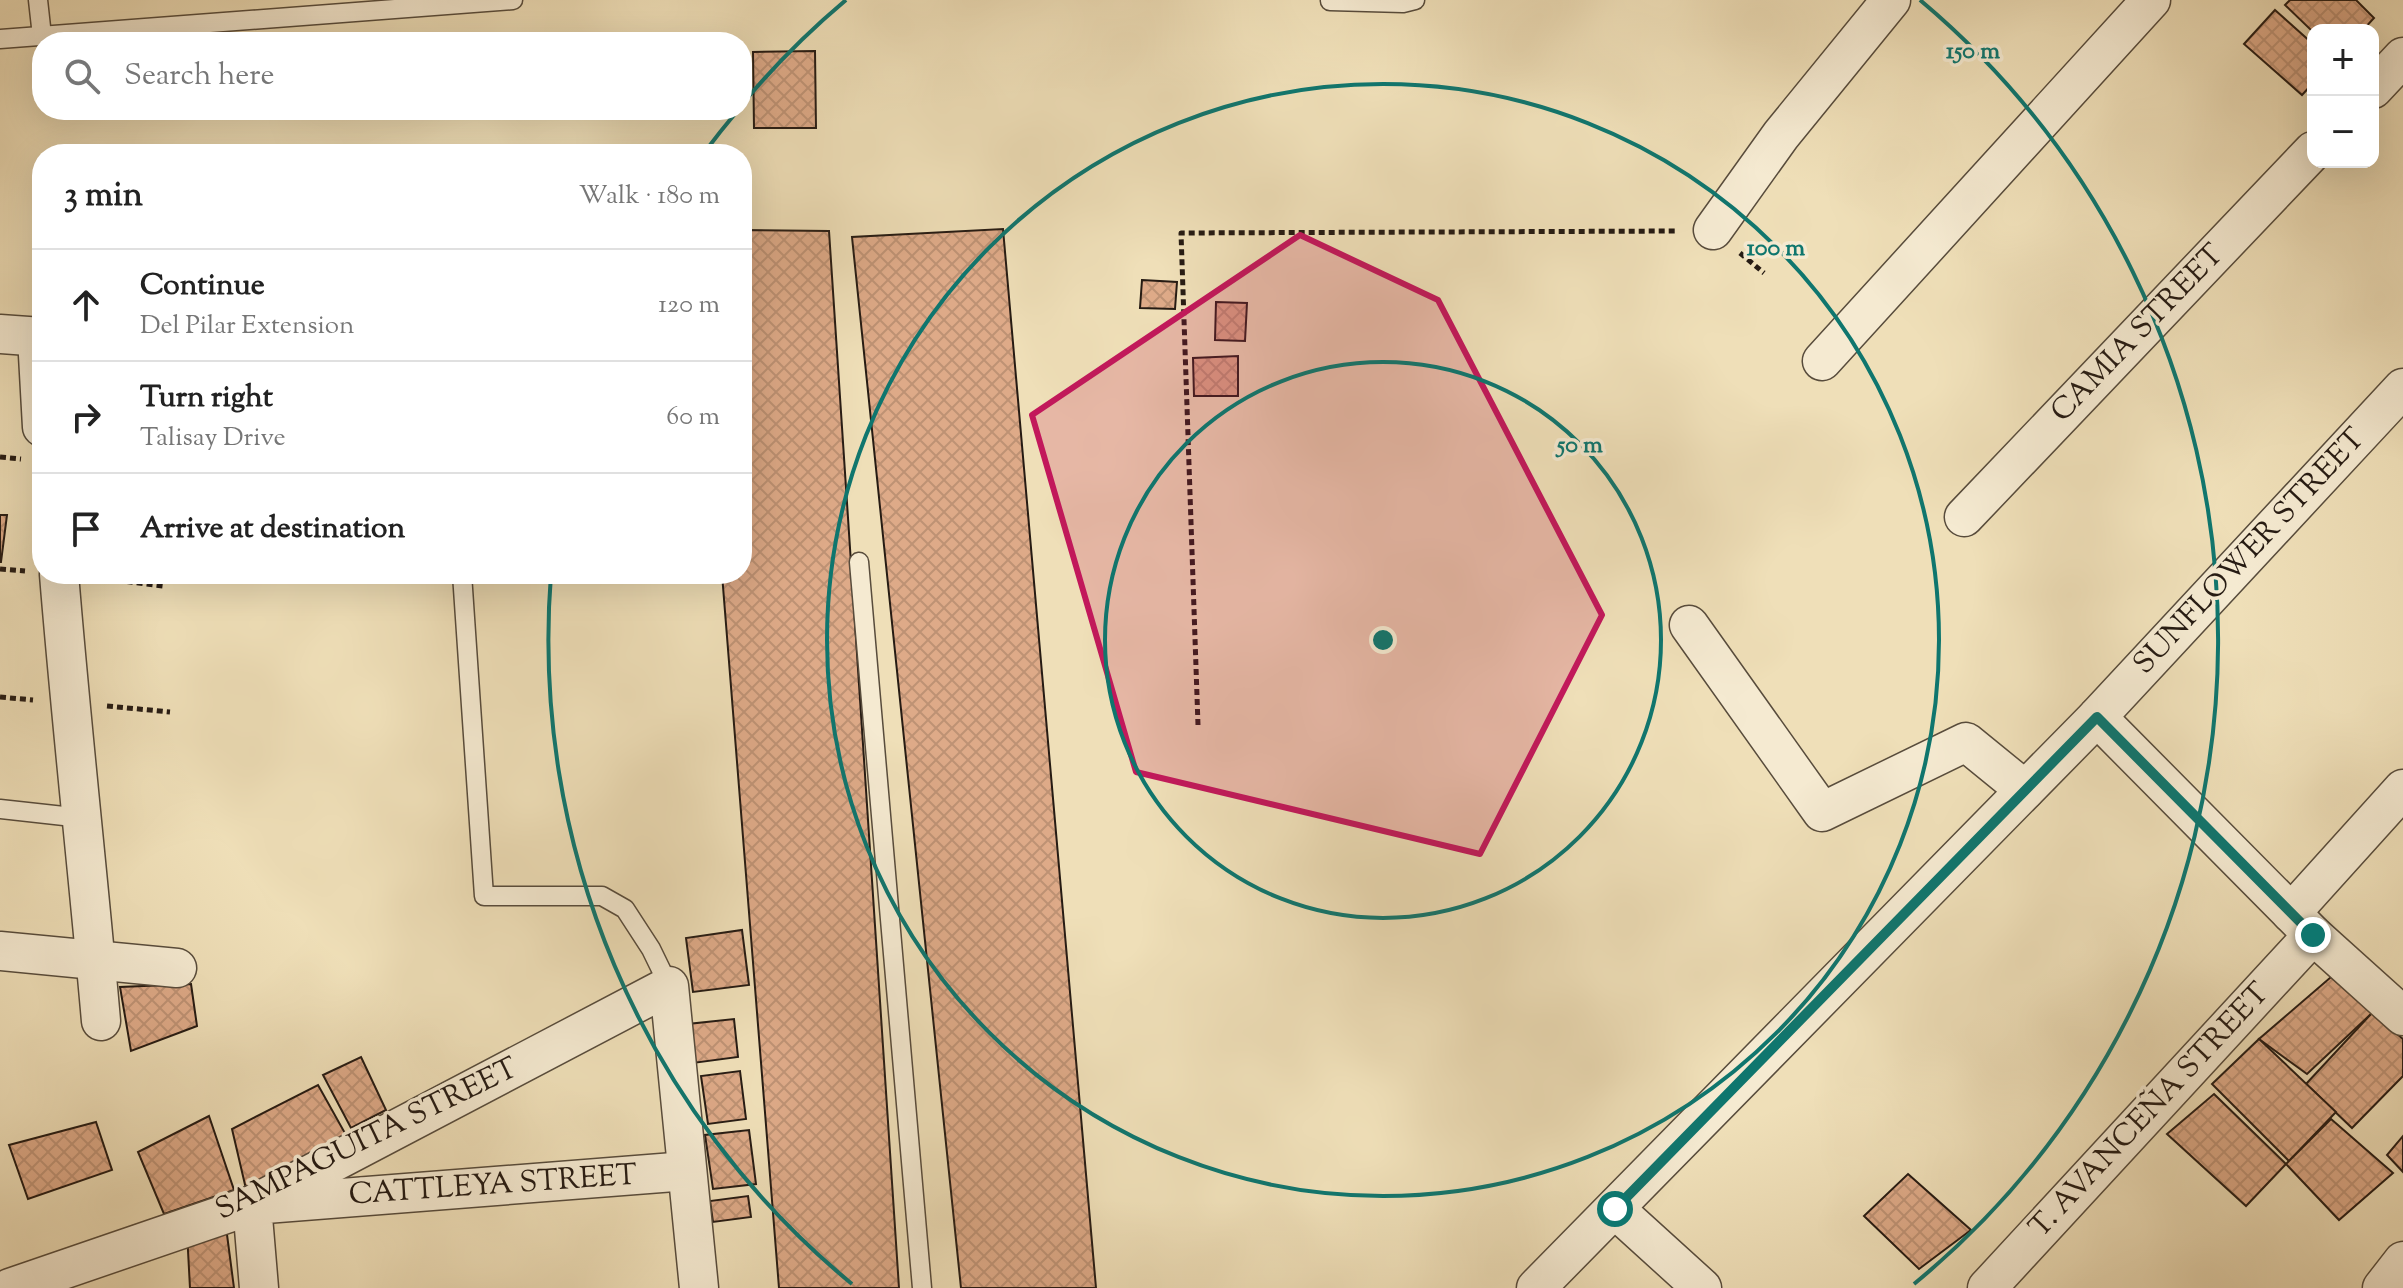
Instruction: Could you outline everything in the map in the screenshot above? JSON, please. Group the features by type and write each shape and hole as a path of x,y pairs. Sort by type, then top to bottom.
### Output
{"street":[{"path":"1713,230 1781,135 1891,0"},
{"path":"1822,361 2151,0"},
{"path":"2379,83 2403,57"},
{"name":"CAMIA STREET","path":"1964,517 2307,157"},
{"path":"26,336 32,370"},
{"name":"SUNFLOWER STREET","path":"1536,1288 2097,717 2403,388"},
{"path":"60,584 101,1021"},
{"path":"1689,625 1822,812 1966,742 2025,790"},
{"path":"2097,717 2302,924 2403,1016"},
{"path":"2302,924 2403,789"},
{"name":"T. AVANCEÑA STREET","path":"1987,1288 2302,924"},
{"path":"0,951 177,968"},
{"path":"669,986 699,1288"},
{"name":"SAMPAGUITA STREET","path":"10,1288 252,1205 669,986"},
{"name":"CATTLEYA STREET","path":"252,1205 687,1171"},
{"path":"252,1205 259,1288"},
{"path":"1615,1209 1702,1288"},
{"path":"2382,1288 2403,1261"}],"lane":[{"path":"38,0 42,32"},
{"path":"94,32 513,0"},
{"path":"1321,0 1403,3 1415,0"},
{"path":"0,39 32,37"},
{"path":"859,562 922,1288"},
{"path":"463,584 484,896 602,896 625,909 651,949 669,986"},
{"path":"0,809 82,818"}],"path":[{"path":"1198,725 1181,233 1713,230"},
{"path":"146,584 163,586"}],"highlighted area":[{"path":"1300,235 1438,300 1602,615 1480,854 1136,772 1032,415"}],"building":[{"path":"2290,0 2356,0 2374,18 2368,24 2307,26 2285,5"},
{"path":"2275,10 2307,39 2307,90 2302,95 2244,44"},
{"path":"815,51 816,128 754,128 753,52"},
{"path":"1003,229 1096,1288 961,1288 852,237"},
{"path":"752,230 829,231 899,1288 779,1288 723,584 752,584"},
{"path":"1142,280 1177,282 1175,309 1140,308"},
{"path":"1216,302 1247,303 1245,341 1215,340"},
{"path":"1238,356 1238,396 1194,396 1193,358"},
{"path":"0,515 7,515 1,562 0,562"},
{"path":"742,930 749,985 693,992 686,938"},
{"path":"2331,977 2372,1013 2307,1074 2259,1039"},
{"path":"191,984 197,1026 131,1051 120,987"},
{"path":"2372,1013 2403,1039 2403,1076 2352,1128 2306,1084"},
{"path":"734,1019 738,1057 693,1063 688,1024"},
{"path":"2259,1039 2336,1112 2289,1161 2212,1084"},
{"path":"361,1057 386,1110 351,1128 323,1075"},
{"path":"740,1071 746,1119 708,1124 701,1076"},
{"path":"318,1085 346,1135 246,1189 232,1129"},
{"path":"2214,1094 2286,1164 2246,1206 2167,1134"},
{"path":"209,1116 234,1190 164,1214 138,1152"},
{"path":"2331,1119 2393,1173 2339,1220 2286,1164"},
{"path":"96,1122 112,1170 28,1199 9,1145"},
{"path":"749,1130 756,1184 713,1189 705,1135"},
{"path":"2403,1136 2403,1172 2387,1155"},
{"path":"1908,1174 1971,1230 1919,1269 1864,1216"},
{"path":"748,1196 751,1217 713,1222 710,1201"},
{"path":"226,1227 234,1288 190,1288 187,1232"}],"route":[{"path":"1615,1209 2097,717 2313,935"}]}
